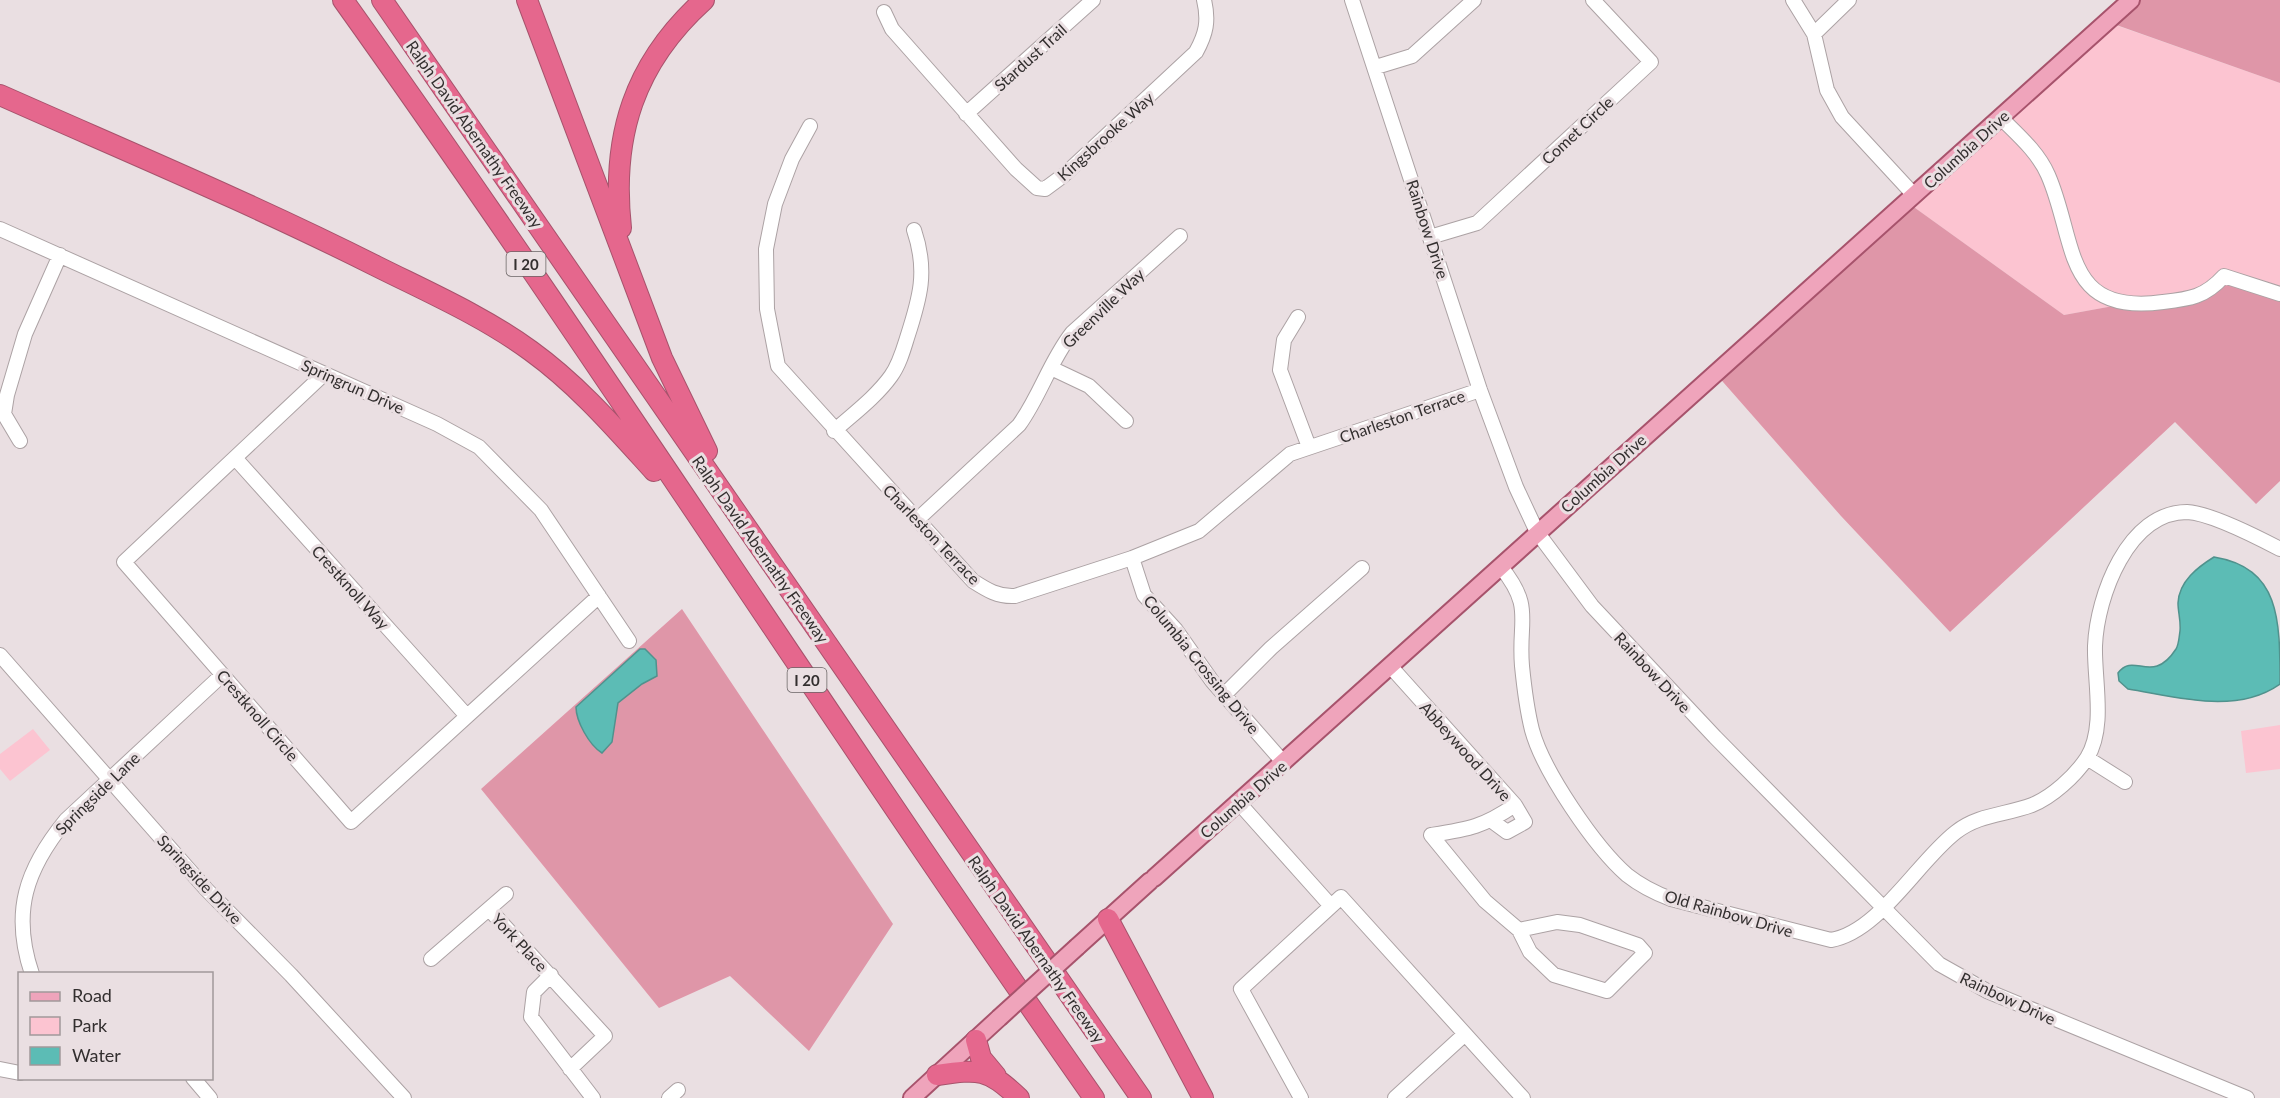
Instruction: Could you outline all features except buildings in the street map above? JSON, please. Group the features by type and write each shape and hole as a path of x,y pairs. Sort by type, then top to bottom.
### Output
{"highway":[{"name":"Ralph David Abernathy Freeway","path":"343,0 454,156 908,830 1094,1098"},
{"name":"Ralph David Abernathy Freeway","path":"382,0 1141,1098"},
{"path":"527,0 662,358 693,426 719,474 840,664"},
{"path":"630,272 622,237 618,201 620,147 624,127 637,89 658,49 704,0"},
{"path":"0,95 319,237 470,312 529,350 562,375 603,414 705,530"},
{"path":"1108,919 1203,1098"},
{"path":"976,1040 981,1058 1019,1098"},
{"path":"937,1075 979,1071 996,1076"}],"main road":[{"name":"Columbia Drive","path":"976,1040 1152,879 1391,667 1537,532 2131,0"},
{"path":"912,1098 976,1040"}],"street":[{"name":"Stardust Trail","path":"966,114 1093,0"},
{"name":"Kingsbrooke Way","path":"884,12 892,29 966,114 1030,183 1036,188 1046,189 1196,52 1206,33 1208,15 1204,0"},
{"name":"Rainbow Drive","path":"1352,0 1376,67 1480,390 1513,481 1537,532 1592,606 1881,908 1939,963 1987,991 2247,1098"},
{"path":"1376,67 1412,56 1474,0"},
{"name":"Comet Circle","path":"1430,237 1477,223 1651,62 1593,0"},
{"path":"1793,0 1814,34 1827,90 1842,117 1914,195"},
{"path":"1814,34 1849,0"},
{"path":"2001,118 2031,148 2048,174 2076,262 2093,290 2100,296 2126,304 2191,299 2211,290 2224,276 2280,294"},
{"name":"Charleston Terrace","path":"810,126 792,159 775,204 766,249 767,309 778,366 834,431 973,581 1006,602 1015,596 1132,558 1199,531 1290,454 1480,390"},
{"name":"Springrun Drive","path":"0,229 437,424 479,447 541,510 629,641"},
{"path":"834,431 880,389 899,362 919,301 921,284 922,254 914,230"},
{"name":"Greenville Way","path":"917,520 1019,425 1059,349 1072,333 1179,236"},
{"path":"20,441 4,414 7,395 24,334 60,255"},
{"path":"1298,317 1284,340 1280,370 1310,447"},
{"path":"1051,368 1089,386 1126,421"},
{"name":"Crestknoll Circle","path":"324,374 124,562 351,822 599,596"},
{"name":"Crestknoll Way","path":"236,459 466,715"},
{"path":"2125,782 2087,758 2094,738 2097,710 2096,642 2102,605 2122,552 2138,534 2154,522 2171,514 2190,512 2223,523 2280,549"},
{"name":"Columbia Crossing Drive","path":"1132,558 1144,595 1176,630 1225,694 1284,763"},
{"name":"Old Rainbow Drive","path":"1501,567 1517,586 1522,599 1522,665 1532,730 1541,752 1583,822 1626,874 1646,889 1671,899 1831,940 1846,937 1881,908 1955,832 1986,816 2032,805 2054,793 2087,758"},
{"path":"1225,694 1271,648 1362,568"},
{"name":"Springside Drive","path":"2,662 110,779 206,889 291,975 404,1098"},
{"name":"Abbeywood Drive","path":"1391,667 1515,805 1492,821 1473,829 1431,835 1485,901 1519,930 1530,952 1554,975 1607,991 1645,952 1638,945 1580,925 1557,922 1519,930"},
{"name":"Springside Lane","path":"31,972 26,955 22,919 28,879 44,846 66,820 222,675"},
{"path":"1239,803 1331,906"},
{"path":"1492,821 1507,832 1525,822 1515,805"},
{"name":"York Place","path":"431,959 506,894"},
{"path":"1301,1098 1241,989 1341,897 1523,1098"},
{"name":"York Place","path":"489,909 605,1036 570,1069"},
{"name":"York Place","path":"551,975 534,992 531,1017 593,1098"},
{"path":"1395,1098 1465,1034"},
{"path":"0,1069 18,1073"},
{"path":"195,1080 210,1098"}],"green space":[{"path":"2107,22 2280,83 2280,290 2256,280 2064,315 1911,205"},
{"path":"2280,725 2280,769 2246,773 2241,731"},
{"path":"33,729 50,750 10,781 0,769 0,754"}],"shaded area":[{"path":"2132,0 2280,0 2280,83 2108,22"},
{"path":"1911,205 2064,315 2256,280 2280,290 2280,481 2256,504 2175,422 1950,632 1841,516 1716,374"},
{"path":"682,609 893,924 809,1051 730,976 659,1008 481,789"}],"water":[{"path":"2214,557 2236,563 2252,572 2264,585 2272,600 2279,638 2280,684 2245,699 2225,701 2186,699 2128,689 2119,681 2118,673 2124,667 2159,665 2167,660 2176,649 2180,627 2179,595 2186,581 2196,570"},
{"path":"640,649 645,649 656,660 657,676 642,684 618,703 612,742 602,753 584,732 576,707"}]}
